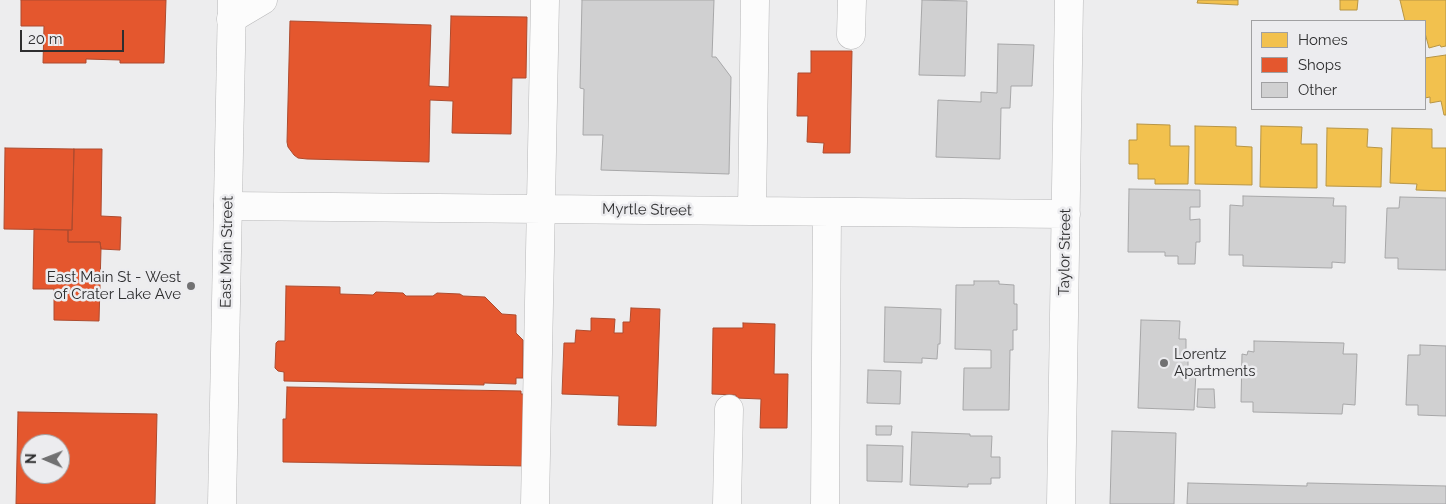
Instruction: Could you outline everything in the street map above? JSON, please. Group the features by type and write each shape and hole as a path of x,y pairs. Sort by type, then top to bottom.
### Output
{"street":[{"path":"232,10 263,0"},
{"path":"535,504 545,0"},
{"path":"752,212 756,0"},
{"path":"851,34 852,0"},
{"name":"Taylor Street","path":"1061,504 1069,0"},
{"name":"East Main Street","path":"222,504 232,10"},
{"name":"Myrtle Street","path":"228,206 1066,214"},
{"path":"825,504 827,212"},
{"path":"727,504 729,409"}],"building: Homes":[{"path":"1198,0 1238,0 1238,5 1197,3"},
{"path":"1340,0 1358,0 1357,10 1340,10"},
{"path":"1400,0 1446,0 1446,46 1441,47 1440,45 1429,48 1426,37 1426,20 1405,20"},
{"path":"1446,55 1446,115 1444,115 1441,101 1430,103 1430,97 1426,98 1426,58"},
{"path":"1137,124 1170,125 1170,146 1189,146 1188,184 1155,184 1155,179 1138,179 1138,164 1129,164 1129,140 1137,140"},
{"path":"1195,126 1236,127 1236,146 1252,147 1252,185 1195,184"},
{"path":"1261,126 1302,127 1301,144 1317,144 1317,188 1260,187"},
{"path":"1327,128 1368,129 1367,147 1382,148 1381,187 1326,186"},
{"path":"1392,128 1432,129 1432,148 1446,148 1446,191 1416,190 1417,184 1390,183"}],"building: Shops":[{"path":"21,0 166,0 164,63 120,63 120,60 86,59 86,63 43,63 44,26 21,26"},
{"path":"451,16 527,17 526,78 512,78 511,134 452,133 453,101 430,100 429,162 307,159 298,158 294,155 287,142 290,21 431,25 429,86 449,87"},
{"path":"811,51 852,51 850,153 823,153 824,143 807,142 808,116 797,116 798,73 811,73"},
{"path":"5,148 74,149 72,230 4,229"},
{"path":"74,149 102,149 101,216 121,217 120,250 101,249 100,242 68,242 68,230 72,230"},
{"path":"34,229 68,230 68,242 100,242 99,321 54,320 54,289 33,289"},
{"path":"286,286 340,287 340,294 373,295 376,292 403,293 406,296 433,296 437,293 485,297 502,314 516,315 516,333 523,340 523,378 516,378 516,384 484,383 484,385 284,381 284,372 278,371 275,368 276,343 278,341 285,341"},
{"path":"631,308 660,309 656,426 618,425 619,396 562,394 564,343 575,343 576,330 591,331 591,318 615,319 614,333 623,333 623,322 630,322"},
{"path":"743,323 775,324 774,374 788,374 787,428 760,428 761,399 736,398 736,395 712,394 713,328 743,328"},
{"path":"287,387 521,391 521,394 528,394 526,466 283,462 283,419 286,419"},
{"path":"18,412 157,414 155,504 16,504"}],"building: Other":[{"path":"582,0 714,0 712,57 716,57 731,77 729,174 601,170 603,135 583,135 584,89 580,88"},
{"path":"922,0 967,1 965,76 919,75"},
{"path":"998,44 1034,45 1032,86 1011,86 1010,108 1001,108 1000,159 936,157 938,100 981,102 981,92 997,93"},
{"path":"1129,189 1200,190 1200,207 1190,207 1190,220 1200,219 1200,242 1196,242 1195,264 1178,264 1178,256 1165,256 1165,252 1128,252"},
{"path":"1243,196 1334,198 1333,206 1346,206 1345,263 1332,262 1332,268 1243,266 1243,255 1229,255 1230,205 1243,206"},
{"path":"1400,197 1446,198 1446,270 1398,269 1398,258 1385,258 1387,208 1399,208"},
{"path":"974,281 999,281 999,284 1014,285 1014,304 1017,304 1017,330 1013,330 1013,350 1010,350 1009,410 963,410 964,368 991,368 991,350 955,349 956,285 974,285"},
{"path":"885,307 941,309 940,344 938,344 937,359 922,358 922,363 884,362"},
{"name":"Lorentz Apartments","path":"1141,320 1180,321 1179,339 1186,339 1188,371 1196,372 1194,410 1138,408"},
{"path":"1254,341 1344,343 1343,354 1357,354 1355,405 1343,404 1342,414 1253,412 1253,402 1241,402 1242,354 1247,355 1248,351 1254,352"},
{"path":"1420,345 1446,346 1446,416 1418,415 1418,405 1406,405 1408,355 1420,355"},
{"path":"868,370 901,371 900,404 867,403"},
{"path":"1198,389 1214,389 1215,408 1197,407"},
{"path":"876,426 892,426 891,435 876,435"},
{"path":"1112,431 1176,433 1174,504 1110,504"},
{"path":"912,432 992,436 991,457 1000,457 1000,478 991,478 991,484 968,484 968,487 910,485"},
{"path":"867,445 903,446 902,482 867,481"},
{"path":"1188,483 1307,486 1307,483 1446,486 1446,504 1187,504"}],"place":[{"name":"East Main St - West of Crater Lake Ave","path":"191,286"},
{"name":"Lorentz Apartments","path":"1164,363"}]}
